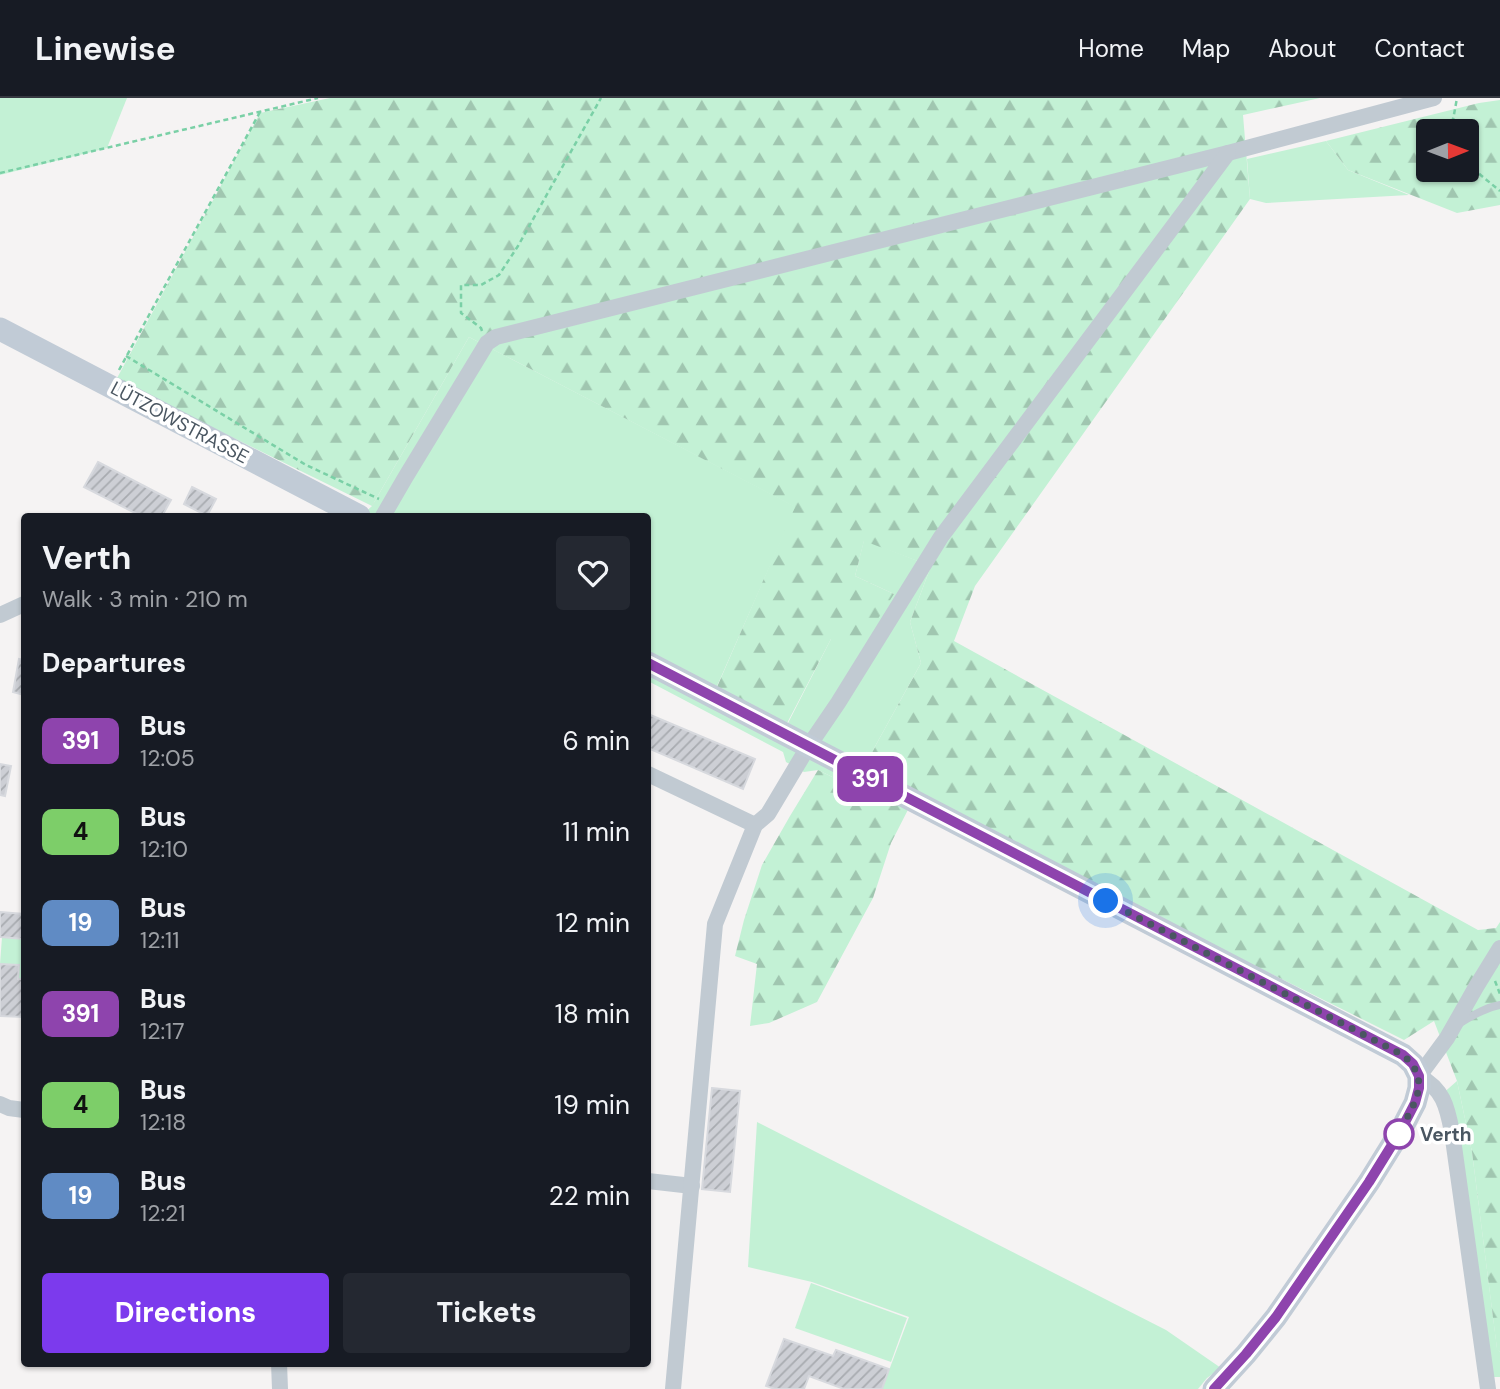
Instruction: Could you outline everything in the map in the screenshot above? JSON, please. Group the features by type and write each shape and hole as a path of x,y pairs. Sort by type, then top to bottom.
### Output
{"street":[{"path":"387,510 487,343 496,337 1228,153 1434,98"},
{"path":"673,1389 715,924 755,825 768,814 941,537 1228,153"},
{"name":"LÜTZOWSTRASSE","path":"0,329 353,513"},
{"path":"0,615 21,605"},
{"path":"651,665 1403,1055 1413,1064 1419,1076 1419,1088 1415,1103 1400,1132 1276,1317 1214,1389"},
{"path":"651,775 755,825"},
{"path":"1419,1076 1447,1038 1500,948"},
{"path":"1419,1076 1433,1083 1448,1112 1488,1389"},
{"path":"0,1104 21,1110"},
{"path":"651,1181 692,1186"},
{"path":"279,1367 280,1389"}],"lane":[{"path":"1453,1028 1475,1014 1500,1005"}],"path":[{"path":"0,173 318,98"},
{"path":"487,343 481,328 461,313 461,285 481,285 499,275 601,98"},
{"path":"1453,119 1457,98"},
{"path":"260,112 126,356 306,465 387,510"},
{"path":"1479,174 1500,191"}],"green space":[{"path":"0,98 127,98 107,148 0,175"},
{"path":"330,98 1320,98 1243,115 1250,199 975,586 954,641 1478,930 1496,928 1500,922 1500,1352 1497,1349 1472,1152 1457,1081 1434,1021 1404,1040 915,796 891,843 873,898 817,1002 769,1023 750,1026 757,964 735,956 762,865 818,770 853,787 863,785 867,761 921,663 910,622 931,566 864,541 855,576 894,594 863,642 831,639 784,729 714,694 795,507 469,337 372,506 116,380 260,113"},
{"path":"1500,100 1500,205 1457,213 1348,170 1326,141 1479,103"},
{"path":"1326,141 1348,170 1409,195 1266,203 1250,199 1247,159"},
{"path":"469,337 796,507 714,693 785,729 831,639 894,594 855,576 864,540 931,566 910,622 921,663 867,761 863,785 853,787 818,770 804,772 786,762 783,752 651,683 651,513 364,513 372,506"},
{"path":"2,937 21,939 21,980 18,979 19,965 0,964"},
{"path":"1457,1081 1472,1152 1497,1348 1500,1352 1500,1377 1486,1377 1441,1095"},
{"path":"757,1122 1166,1330 1221,1368 1198,1389 882,1389 909,1317 812,1282 748,1267"},
{"path":"811,1283 907,1318 891,1362 795,1328"}],"building":[{"path":"98,462 171,500 164,513 135,513 84,487"},
{"path":"192,487 216,499 209,513 201,513 184,504"},
{"path":"19,659 21,659 21,694 13,692"},
{"path":"651,715 755,759 743,789 651,749"},
{"path":"0,764 11,766 5,796 0,795"},
{"path":"0,912 21,914 21,939 0,937"},
{"path":"0,964 19,965 21,1017 0,1016"},
{"path":"712,1088 740,1091 730,1192 702,1189"},
{"path":"784,1339 833,1356 836,1350 889,1369 882,1389 844,1389 809,1376 804,1389 775,1389 766,1386"}],"bus line":[{"name":"391","path":"651,665 1403,1055 1413,1064 1419,1076 1419,1088 1415,1103 1400,1132 1276,1317 1214,1389"}],"place":[{"name":"Verth","path":"1399,1134"}],"route":[{"path":"1106,901 1403,1055 1413,1064 1419,1076 1419,1088 1415,1103 1399,1134"}]}
